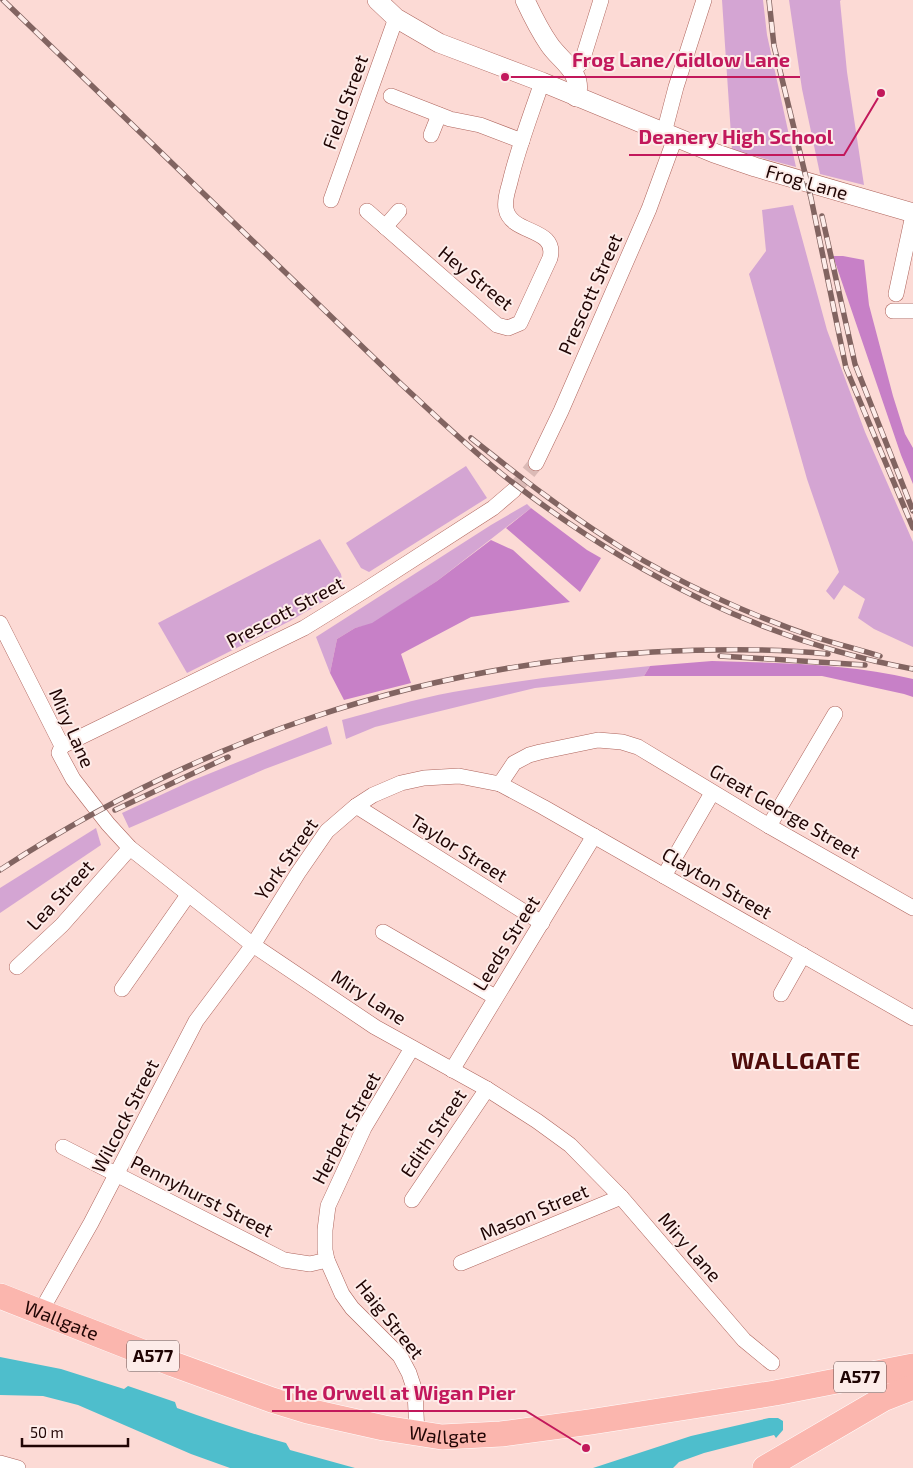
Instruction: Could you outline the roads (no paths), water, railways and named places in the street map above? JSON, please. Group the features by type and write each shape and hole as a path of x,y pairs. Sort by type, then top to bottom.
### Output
{"highway":[{"name":"Wallgate","path":"0,1296 164,1361 270,1399 332,1416 416,1434 442,1437 510,1433 732,1400 913,1366"},
{"path":"825,1384 839,1391 844,1398 848,1411 847,1418"},
{"name":"A577","path":"765,1468 794,1456 847,1418 883,1399 913,1388"}],"street":[{"path":"525,0 550,46 566,61 572,71 578,84 576,97"},
{"path":"572,71 584,58 602,0"},
{"name":"Prescott Street","path":"536,463 558,418 649,209 670,135 676,87 704,0"},
{"name":"Frog Lane","path":"388,7 439,43 547,84 670,135 755,167 913,214"},
{"name":"Field Street","path":"330,200 388,7"},
{"path":"391,96 439,115 457,121 480,125 522,141 554,69 550,46"},
{"path":"431,135 439,115"},
{"name":"Hey Street","path":"366,211 493,323 502,328 518,326 525,317 550,258 551,251 550,244 545,238 515,224 506,211 506,200 522,141"},
{"path":"385,227 399,210"},
{"path":"896,294 913,214"},
{"path":"893,311 913,311"},
{"name":"Prescott Street","path":"62,746 304,628 493,508 514,490"},
{"name":"Miry Lane","path":"0,623 62,746 59,753 72,779 130,848 253,945 375,1027 487,1089 570,1145 621,1197 744,1340 772,1362"},
{"path":"769,826 835,714"},
{"name":"Great George Street","path":"500,784 514,763 529,755 598,740 622,742 638,747 769,826 913,908"},
{"name":"York Street","path":"253,945 298,873 327,832 356,806 384,789 424,778 459,776 500,784"},
{"name":"Clayton Street","path":"500,784 913,1018"},
{"path":"664,876 712,792"},
{"name":"Taylor Street","path":"356,806 542,923"},
{"name":"Leeds Street","path":"452,1070 594,836"},
{"name":"Lea Street","path":"17,967 62,925 130,848"},
{"path":"122,989 188,895"},
{"path":"383,932 495,997"},
{"name":"Wilcock Street","path":"41,1311 117,1174 196,1021 253,945"},
{"path":"781,994 803,955"},
{"name":"Herbert Street","path":"327,1260 325,1230 328,1206 364,1128 412,1048"},
{"name":"Edith Street","path":"412,1200 487,1089"},
{"name":"Pennyhurst Street","path":"63,1147 284,1260 310,1264 327,1260"},
{"name":"Mason Street","path":"462,1263 621,1197"},
{"name":"Haig Street","path":"327,1260 342,1294 358,1314 400,1356 410,1373 415,1391 416,1434"},
{"path":"0,1463 18,1468"}],"water":[{"path":"0,1357 61,1369 124,1389 128,1386 175,1402 177,1408 231,1427 286,1443 290,1450 355,1468 230,1468 191,1454 78,1405 43,1396 0,1395"},
{"path":"769,1418 778,1418 783,1421 783,1430 776,1438 774,1435 704,1453 679,1462 673,1468 593,1468 691,1436"}],"tunnel":[{"path":"514,490 536,463"}],"railway":[{"path":"3,0 401,384 469,447 512,482 604,546 702,600 753,622 805,641 858,657 913,669"},
{"path":"769,0 774,46 811,198 846,368 913,528"},
{"path":"822,216 855,364 913,511"},
{"path":"471,438 564,509 644,561 716,597 766,619 815,637 880,656"},
{"path":"0,870 75,824 152,783 231,748 312,718 395,693 479,673 566,660 653,652 763,650 828,654"},
{"path":"720,656 865,665"},
{"path":"115,810 228,757"}],"place":[{"name":"Frog Lane/Gidlow Lane","path":"505,77"},
{"name":"Deanery High School","path":"881,93"},
{"name":"The Orwell at Wigan Pier","path":"586,1448"}],"district":[{"name":"WALLGATE","path":"796,1061"}]}
